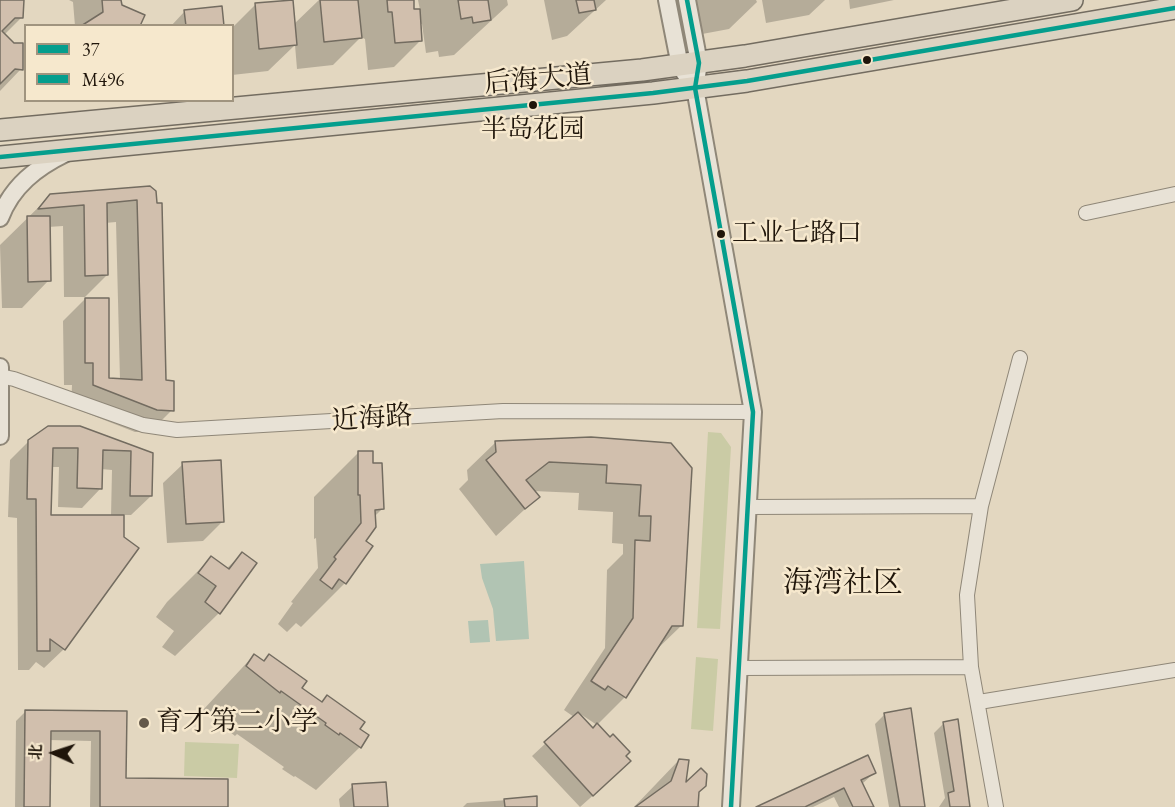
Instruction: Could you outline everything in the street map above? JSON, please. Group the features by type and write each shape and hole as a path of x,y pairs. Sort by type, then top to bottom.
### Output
{"main road":[{"name":"后海大道","path":"0,130 689,64 1072,0"},
{"name":"后海大道","path":"0,157 695,88 1175,8"}],"street":[{"path":"667,0 695,88 753,412 731,807"},
{"path":"687,0 689,64"},
{"path":"0,218 7,202 22,182 51,160 72,149"},
{"path":"1086,213 1175,194"},
{"path":"996,807 971,667 967,595 981,506 1020,358"},
{"path":"0,367 0,436"},
{"name":"近海路","path":"0,376 143,425 177,430 503,411 753,412"},
{"path":"749,507 981,506"},
{"path":"739,668 971,667"},
{"path":"979,702 1175,670"}],"green space":[{"path":"708,432 721,433 731,447 720,629 697,628"},
{"path":"696,657 718,659 713,731 691,729"},
{"path":"185,742 239,744 237,778 184,776"}],"shaded area":[{"path":"524,561 529,639 496,641 493,609 482,578 480,564"},
{"path":"488,620 490,642 470,643 468,621"}],"building":[{"path":"0,0 24,0 23,18 15,18 2,31 14,43 23,43 23,70 15,69 0,84"},
{"path":"102,0 121,0 122,5 145,15 141,24 84,24 103,12"},
{"path":"293,0 297,45 259,49 255,3"},
{"path":"320,0 358,0 362,38 324,42"},
{"path":"387,0 414,0 414,9 420,9 422,41 395,43 392,12 388,12"},
{"path":"458,0 488,0 491,20 473,23 472,17 461,19"},
{"path":"576,0 594,0 596,10 579,13"},
{"path":"222,6 224,24 186,24 184,10"},
{"path":"150,186 156,191 157,203 162,203 166,380 174,381 174,411 157,410 93,385 93,363 85,363 85,298 109,298 109,378 142,380 137,200 107,203 108,275 85,276 84,205 38,209 50,194"},
{"path":"27,216 50,216 51,281 28,282"},
{"path":"48,426 80,426 153,453 152,496 130,496 131,451 103,450 102,489 77,488 78,448 53,448 51,515 124,515 124,537 139,548 65,650 50,639 50,651 37,651 36,499 27,499 28,440"},
{"path":"591,437 671,443 692,468 683,626 672,626 626,698 608,686 605,690 591,681 633,618 635,540 650,541 651,516 639,516 641,485 606,483 607,465 549,462 526,480 540,497 525,509 486,460 496,452 495,441"},
{"path":"358,451 373,451 373,463 382,463 384,509 375,510 376,527 366,541 373,546 346,584 339,579 332,589 320,580 336,559 334,557 361,523 360,495 358,495"},
{"path":"221,460 224,522 186,524 182,462"},
{"path":"242,552 257,563 220,614 205,602 216,586 198,573 211,556 229,569"},
{"path":"254,654 264,661 269,654 307,681 302,688 322,702 327,695 365,722 360,729 369,735 361,748 340,733 339,735 281,691 280,693 246,666"},
{"path":"911,708 925,807 900,807 884,713"},
{"path":"25,710 127,711 126,778 228,779 228,807 100,807 100,731 51,731 50,807 24,807"},
{"path":"578,712 593,728 597,723 610,737 613,734 630,752 626,756 631,761 593,796 544,742"},
{"path":"958,719 970,807 950,807 948,793 954,791 943,722"},
{"path":"868,755 876,773 861,780 874,807 853,807 844,788 805,807 756,807"},
{"path":"679,759 689,760 686,782 701,768 707,774 706,786 699,792 698,807 635,807 671,781"},
{"path":"386,782 388,807 354,807 352,784"},
{"path":"537,796 537,807 505,807 504,799"}],"transit line":[{"name":"M496","path":"687,0 699,63 695,88 753,412 731,807"},
{"name":"37","path":"0,157 653,93 747,81 1175,8"}],"place":[{"name":"半岛花园","path":"533,105"},
{"name":"工业七路口","path":"721,234"},
{"name":"育才第二小学","path":"144,723"}],"district":[{"name":"海湾社区","path":"843,584"}]}
